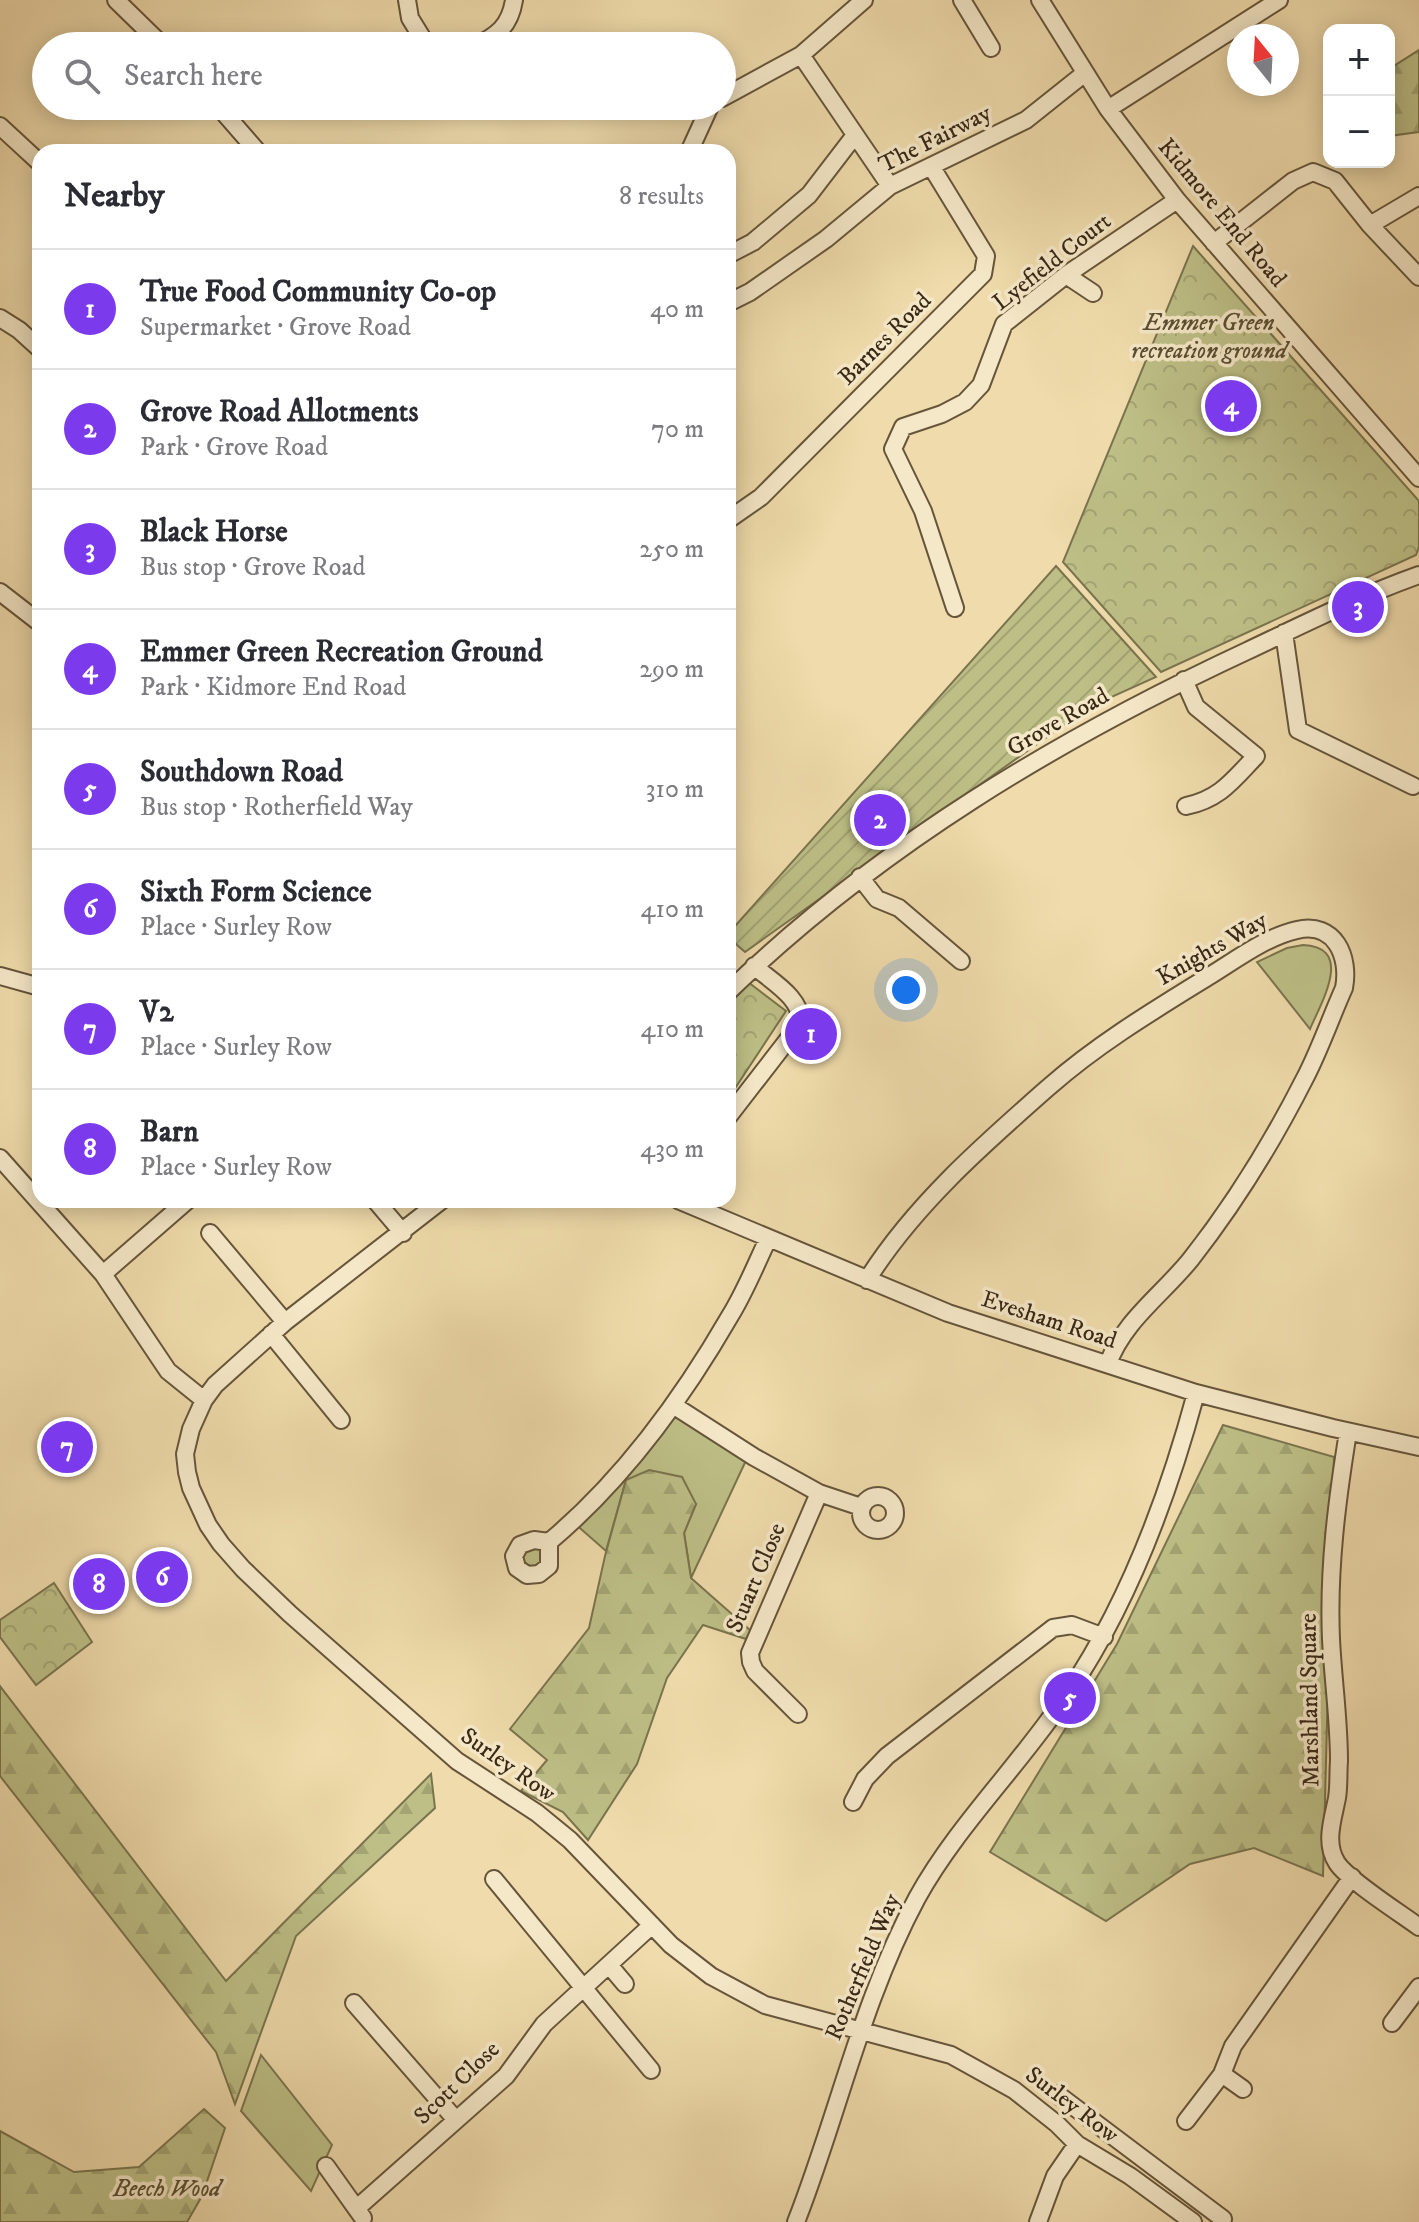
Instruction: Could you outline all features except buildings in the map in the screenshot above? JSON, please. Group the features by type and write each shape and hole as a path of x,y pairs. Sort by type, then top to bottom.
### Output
{"street":[{"path":"116,0 149,32"},
{"path":"407,0 410,18 419,32"},
{"path":"500,32 514,0"},
{"path":"736,90 801,55 864,0"},
{"path":"962,0 991,48"},
{"name":"Kidmore End Road","path":"1040,0 1108,109 1177,200 1419,478"},
{"path":"1108,109 1279,0"},
{"path":"801,55 890,186"},
{"name":"The Fairway","path":"736,299 826,239 890,186 1026,120 1085,73"},
{"path":"230,120 251,144"},
{"path":"693,144 704,120"},
{"path":"0,126 32,156"},
{"path":"736,251 753,242 809,195 855,135"},
{"name":"Barnes Road","path":"736,514 761,497 983,274 986,256 931,166"},
{"path":"1214,243 1293,181 1313,172 1335,181 1370,225 1419,277"},
{"path":"1370,225 1419,196"},
{"name":"Lyefield Court","path":"955,608 923,511 893,449 903,427 942,414 965,402 981,385 1004,324 1066,275 1177,200"},
{"path":"1066,275 1093,293"},
{"path":"0,318 32,342"},
{"name":"Grove Road","path":"736,984 860,877 942,819 1048,753 1184,680 1331,611 1419,575"},
{"path":"0,592 32,617"},
{"path":"1284,633 1298,730 1413,786"},
{"path":"1184,680 1196,707 1256,756 1222,792 1204,802 1186,806"},
{"path":"860,877 877,899 899,908 961,961"},
{"name":"Knights Way","path":"867,1280 888,1246 944,1185 1053,1084 1139,1020 1245,954 1300,929 1315,930 1328,936 1342,949 1346,974 1344,988 1306,1076 1256,1166 1190,1261 1122,1337 1108,1364"},
{"path":"736,1107 800,1024 801,1015 795,1001 754,966"},
{"path":"0,976 32,985"},
{"path":"0,1158 32,1194"},
{"path":"44,1208 103,1274 168,1371 204,1400 215,1385 285,1322 433,1208"},
{"path":"103,1274 179,1208"},
{"path":"382,1208 403,1233"},
{"name":"Evesham Road","path":"696,1208 948,1313 1196,1393 1419,1447"},
{"path":"210,1233 285,1322"},
{"path":"549,1542 573,1522 612,1479 673,1405 731,1315 768,1239"},
{"path":"271,1334 341,1420"},
{"name":"Rotherfield Way","path":"796,2222 860,2032 895,1941 919,1895 947,1852 1041,1732 1104,1637 1164,1497 1181,1450 1196,1393"},
{"name":"Surley Row","path":"204,1400 191,1429 185,1454 187,1472 208,1525 221,1544 290,1614 457,1761 537,1813 570,1840 671,1945 711,1976 765,2005 951,2055 1014,2090 1082,2147 1130,2176 1193,2222"},
{"path":"673,1405 754,1457 819,1493 861,1507"},
{"name":"Marshland Square","path":"1348,1432 1336,1502 1334,1538 1331,1637 1339,1764 1329,1844 1337,1863 1352,1877 1419,1927"},
{"name":"Stuart Close","path":"798,1714 755,1671 750,1653 819,1493"},
{"path":"853,1802 865,1779 887,1756 1053,1628 1072,1625 1104,1637"},
{"path":"1186,2121 1222,2074 1233,2046 1352,1877"},
{"path":"494,1879 651,2070"},
{"name":"Scott Close","path":"326,2166 360,2213 506,2076 544,2024 652,1925"},
{"path":"609,1965 625,1984"},
{"path":"1392,2023 1419,1987"},
{"path":"354,2003 456,2120"},
{"path":"1222,2074 1243,2089"},
{"path":"1057,2094 1223,2219"},
{"path":"1038,2222 1055,2176 1101,2127"}],"green space":[{"path":"1419,50 1419,132 1395,135 1395,65"},
{"name":"Emmer Green recreation ground","path":"1193,246 1419,501 1419,547 1416,555 1161,672 1063,562"},
{"path":"1056,566 1156,677 1089,707 745,952 736,944 736,925"},
{"path":"1303,945 1319,948 1328,955 1331,966 1326,992 1310,1029 1257,962 1287,948"},
{"path":"748,982 786,1011 736,1087 736,996"},
{"path":"673,1405 749,1454 691,1578 684,1533 696,1504 626,1480 606,1551 573,1522"},
{"path":"1223,1425 1334,1457 1323,1876 1254,1848 1190,1864 1106,1921 990,1852 1117,1644"},
{"path":"649,1470 682,1477 696,1504 684,1533 691,1578 751,1631 746,1639 703,1625 667,1678 637,1764 588,1840 563,1812 521,1791 547,1760 510,1729 589,1628 626,1480"},
{"path":"533,1547 540,1550 543,1557 540,1564 533,1567 526,1564 523,1557 526,1550"},
{"path":"54,1583 92,1642 36,1685 0,1637 0,1620"},
{"path":"0,1686 226,1981 431,1774 435,1808 296,1936 235,2104 216,2052 0,1776"},
{"path":"261,2055 332,2145 311,2191 241,2111"},
{"name":"Beech Wood","path":"204,2109 225,2128 202,2196 187,2222 0,2222 0,2131 74,2172 139,2167"}],"place":[{"name":"Emmer Green Recreation Ground","path":"1231,406"},
{"name":"Black Horse","path":"1358,607"},
{"name":"Grove Road Allotments","path":"880,820"},
{"name":"True Food Community Co-op","path":"811,1034"},
{"name":"V2","path":"67,1447"},
{"name":"Sixth Form Science","path":"162,1577"},
{"name":"Barn","path":"99,1584"},
{"name":"Southdown Road","path":"1070,1698"}]}
